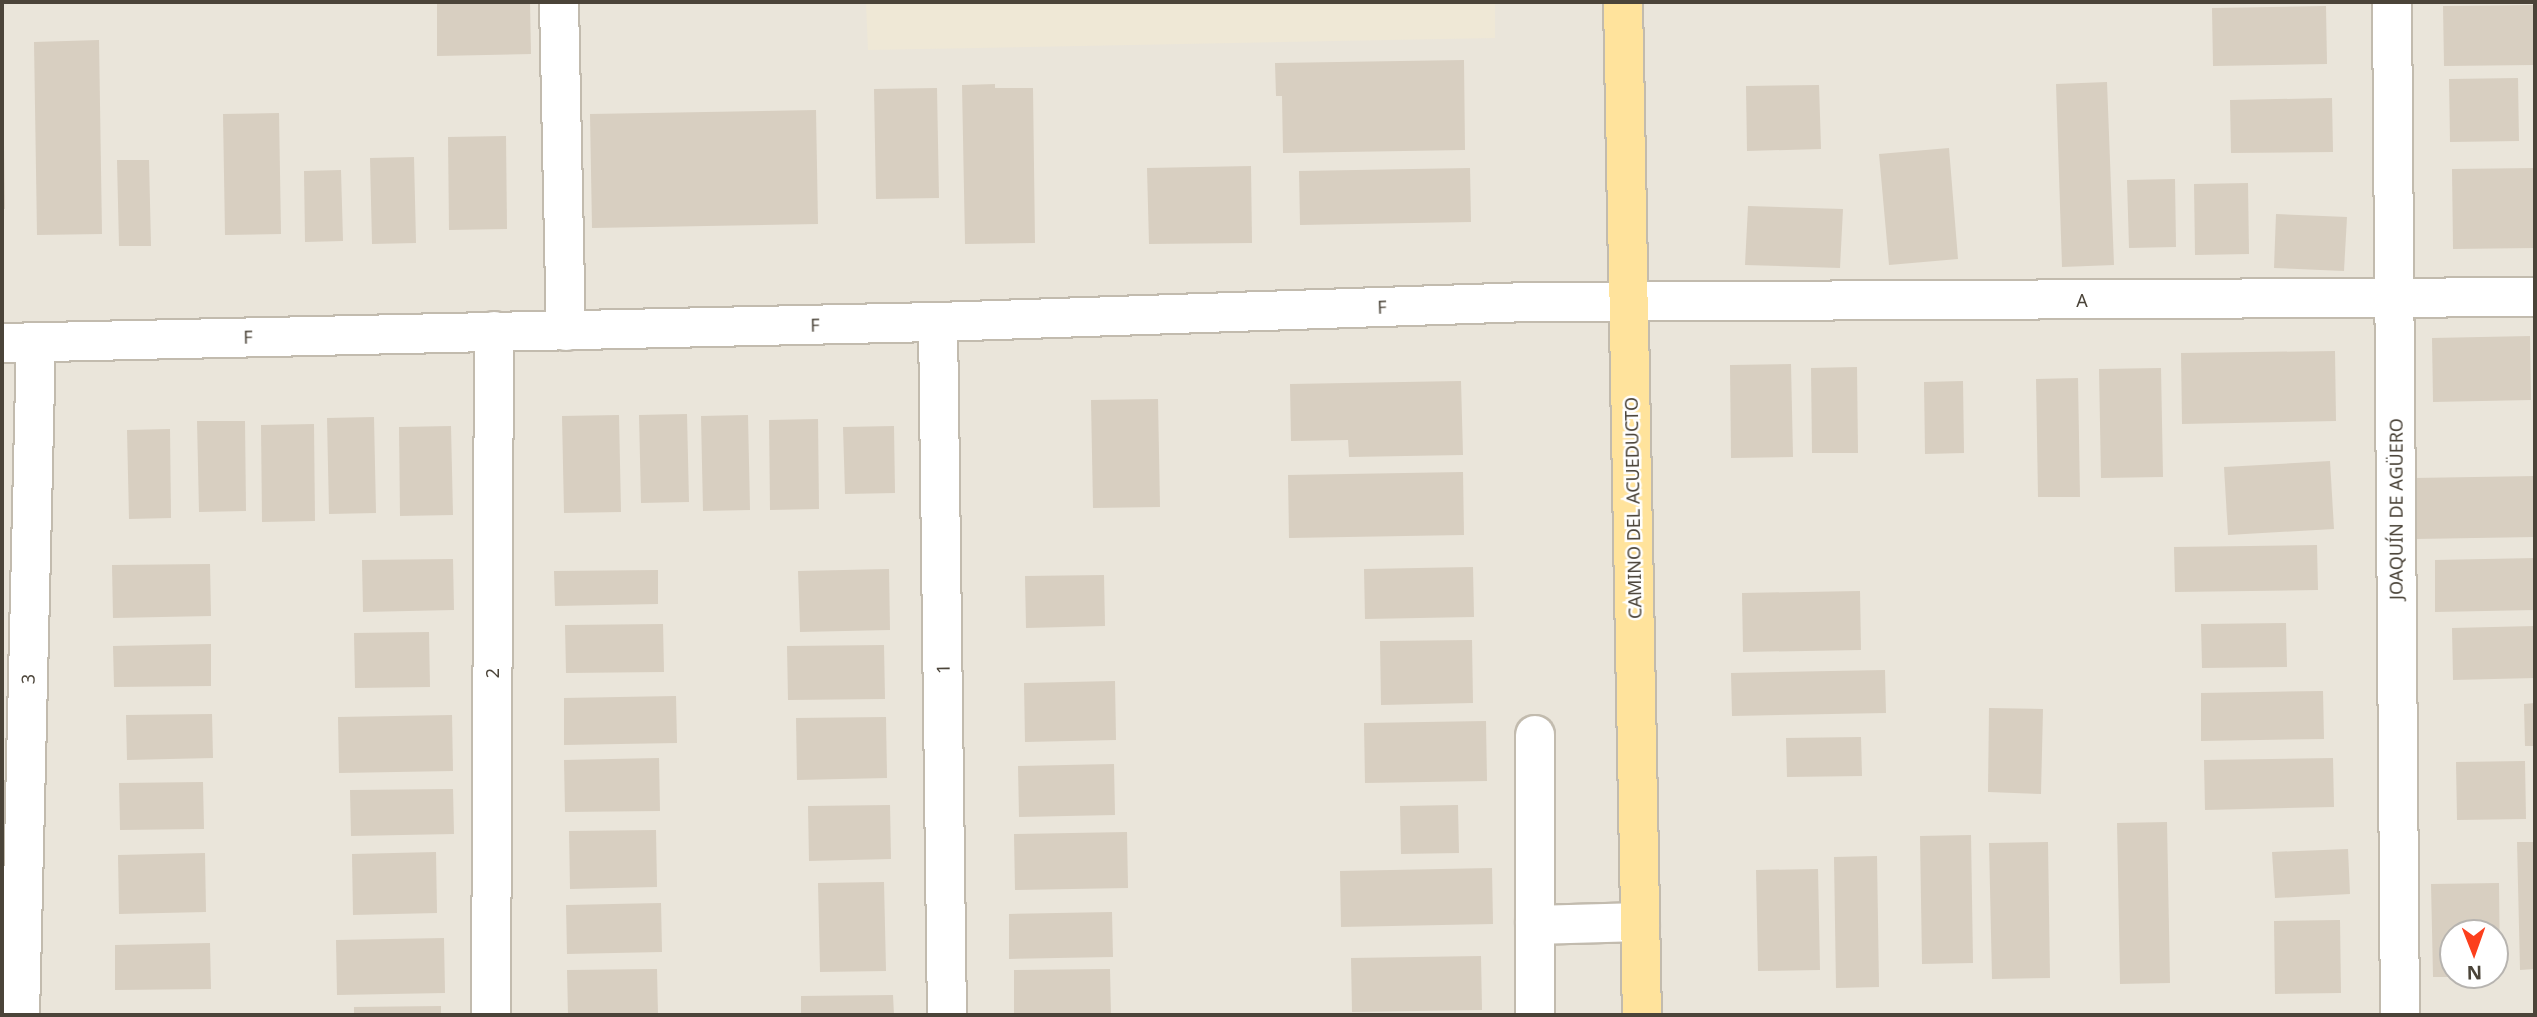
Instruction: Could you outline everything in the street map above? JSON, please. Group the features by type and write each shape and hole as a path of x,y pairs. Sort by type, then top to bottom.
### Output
{"main road":[{"name":"CAMINO DEL ACUEDUCTO","path":"1623,2 1642,1015"}],"street":[{"path":"559,2 566,331"},
{"name":"JOAQUÍN DE AGÜERO","path":"2392,2 2400,1015"},
{"name":"A","path":"1629,302 2535,297"},
{"name":"F","path":"19,342 938,322 1629,302"},
{"name":"1","path":"938,322 947,1015"},
{"name":"2","path":"491,1015 494,331"},
{"name":"3","path":"19,342 20,1015"},
{"path":"1535,734 1535,1015"},
{"path":"1535,925 1640,922"}],"shaded area":[{"path":"2,2 2535,2 2535,1015 2,1015"},
{"path":"866,2 1495,2 1495,38 868,50"}],"building":[{"path":"437,2 530,2 531,54 437,56"},
{"path":"2535,5 2535,65 2444,66 2443,6"},
{"path":"2326,6 2327,64 2213,66 2212,8"},
{"path":"99,40 102,234 37,235 34,42"},
{"path":"1464,60 1465,150 1283,153 1282,96 1276,96 1275,63"},
{"path":"2518,78 2519,141 2450,142 2449,79"},
{"path":"2107,82 2114,265 2062,267 2056,84"},
{"path":"995,84 995,88 1033,88 1035,243 965,244 962,85"},
{"path":"1819,85 1821,149 1747,151 1746,86"},
{"path":"937,88 939,198 876,199 874,89"},
{"path":"2332,98 2333,152 2231,153 2230,100"},
{"path":"816,110 818,224 592,228 590,114"},
{"path":"279,113 281,234 225,235 223,114"},
{"path":"506,136 507,229 449,230 448,137"},
{"path":"4,145 5,209 2,209"},
{"path":"1949,148 1958,259 1889,265 1879,154"},
{"path":"414,157 416,243 372,244 370,158"},
{"path":"117,160 149,160 151,246 119,246"},
{"path":"1251,166 1252,243 1149,244 1147,168"},
{"path":"1470,168 1471,222 1300,225 1299,171"},
{"path":"2535,168 2535,248 2453,249 2452,169"},
{"path":"341,170 343,241 305,242 304,171"},
{"path":"2175,179 2176,247 2129,248 2127,180"},
{"path":"2248,183 2249,254 2195,255 2194,184"},
{"path":"1748,206 1843,209 1840,268 1745,265"},
{"path":"2276,214 2347,217 2344,271 2274,268"},
{"path":"2530,336 2531,400 2433,402 2432,338"},
{"path":"2335,351 2336,421 2182,424 2181,353"},
{"path":"1791,364 1793,457 1731,458 1730,365"},
{"path":"1857,367 1858,453 1812,453 1811,368"},
{"path":"2161,368 2163,477 2101,478 2099,369"},
{"path":"2078,378 2080,497 2038,497 2036,379"},
{"path":"1461,381 1463,455 1349,457 1348,440 1291,441 1290,384"},
{"path":"1963,381 1964,453 1925,454 1924,382"},
{"path":"1158,399 1160,507 1093,508 1091,400"},
{"path":"687,414 689,502 641,503 639,415"},
{"path":"619,415 621,512 564,513 562,416"},
{"path":"748,415 750,510 703,511 701,416"},
{"path":"374,417 376,513 329,514 327,418"},
{"path":"818,419 819,509 770,510 769,420"},
{"path":"197,421 245,421 246,511 199,512"},
{"path":"314,424 315,521 262,522 261,425"},
{"path":"451,426 453,515 400,516 399,427"},
{"path":"894,426 895,493 845,494 843,427"},
{"path":"170,429 171,518 129,519 127,430"},
{"path":"2330,461 2334,529 2228,535 2224,467"},
{"path":"1463,472 1464,535 1289,538 1288,475"},
{"path":"2535,476 2535,537 2415,539 2414,478"},
{"path":"2317,545 2318,590 2175,592 2174,547"},
{"path":"2535,558 2535,610 2435,612 2435,560"},
{"path":"453,559 454,610 363,612 362,560"},
{"path":"210,564 211,616 113,618 112,565"},
{"path":"1473,567 1474,617 1365,619 1364,569"},
{"path":"889,569 890,630 800,632 798,571"},
{"path":"658,570 658,604 555,606 554,571"},
{"path":"1104,575 1105,626 1026,628 1025,576"},
{"path":"1860,591 1861,650 1743,652 1742,593"},
{"path":"2286,623 2287,667 2202,668 2201,624"},
{"path":"663,624 664,672 566,673 565,625"},
{"path":"2535,626 2535,678 2453,680 2452,628"},
{"path":"429,632 430,687 355,688 354,633"},
{"path":"1472,640 1473,703 1381,705 1380,641"},
{"path":"211,644 211,686 114,687 113,646"},
{"path":"884,645 885,699 788,700 787,646"},
{"path":"1885,670 1886,713 1732,716 1731,673"},
{"path":"1115,681 1116,740 1025,742 1024,683"},
{"path":"2323,691 2324,739 2201,741 2201,693"},
{"path":"676,696 677,743 564,745 564,698"},
{"path":"2535,703 2535,746 2525,746 2524,704"},
{"path":"1989,708 2043,709 2041,794 1988,792"},
{"path":"212,714 213,758 127,760 126,715"},
{"path":"452,715 453,771 339,773 338,717"},
{"path":"886,717 887,778 797,780 796,718"},
{"path":"1486,721 1487,781 1365,783 1364,723"},
{"path":"1861,737 1862,776 1787,777 1786,738"},
{"path":"659,758 660,811 565,812 564,760"},
{"path":"2333,758 2334,807 2205,810 2204,760"},
{"path":"2525,761 2526,819 2457,820 2456,762"},
{"path":"1114,764 1115,815 1019,817 1018,766"},
{"path":"203,782 204,829 120,830 119,783"},
{"path":"453,789 454,834 351,836 350,790"},
{"path":"890,805 891,859 809,861 808,806"},
{"path":"1458,805 1459,853 1401,854 1400,806"},
{"path":"2167,822 2170,983 2120,984 2117,823"},
{"path":"656,830 657,887 570,889 569,831"},
{"path":"1127,832 1128,888 1015,890 1014,834"},
{"path":"1971,835 1973,963 1922,964 1920,836"},
{"path":"2048,842 2050,978 1992,979 1989,843"},
{"path":"2517,842 2535,842 2535,969 2520,970"},
{"path":"2348,849 2350,894 2275,898 2272,852"},
{"path":"436,852 437,913 353,915 352,854"},
{"path":"205,853 206,912 119,914 118,855"},
{"path":"1877,856 1879,987 1836,988 1834,857"},
{"path":"1492,868 1493,924 1341,927 1340,871"},
{"path":"1818,869 1820,970 1758,971 1756,870"},
{"path":"884,882 886,971 820,972 818,883"},
{"path":"2499,883 2499,919 2439,919 2439,977 2433,977 2431,884"},
{"path":"661,903 662,952 567,954 566,905"},
{"path":"1112,912 1113,957 1009,959 1009,914"},
{"path":"2340,920 2341,993 2275,994 2274,921"},
{"path":"444,938 445,993 337,995 336,940"},
{"path":"210,943 211,989 115,990 115,945"},
{"path":"1481,956 1482,1010 1352,1012 1351,958"},
{"path":"657,969 658,1015 568,1015 567,970"},
{"path":"1110,969 1111,1015 1014,1015 1014,970"},
{"path":"893,995 894,1015 801,1015 801,996"},
{"path":"441,1006 441,1015 354,1015 354,1007"}]}
